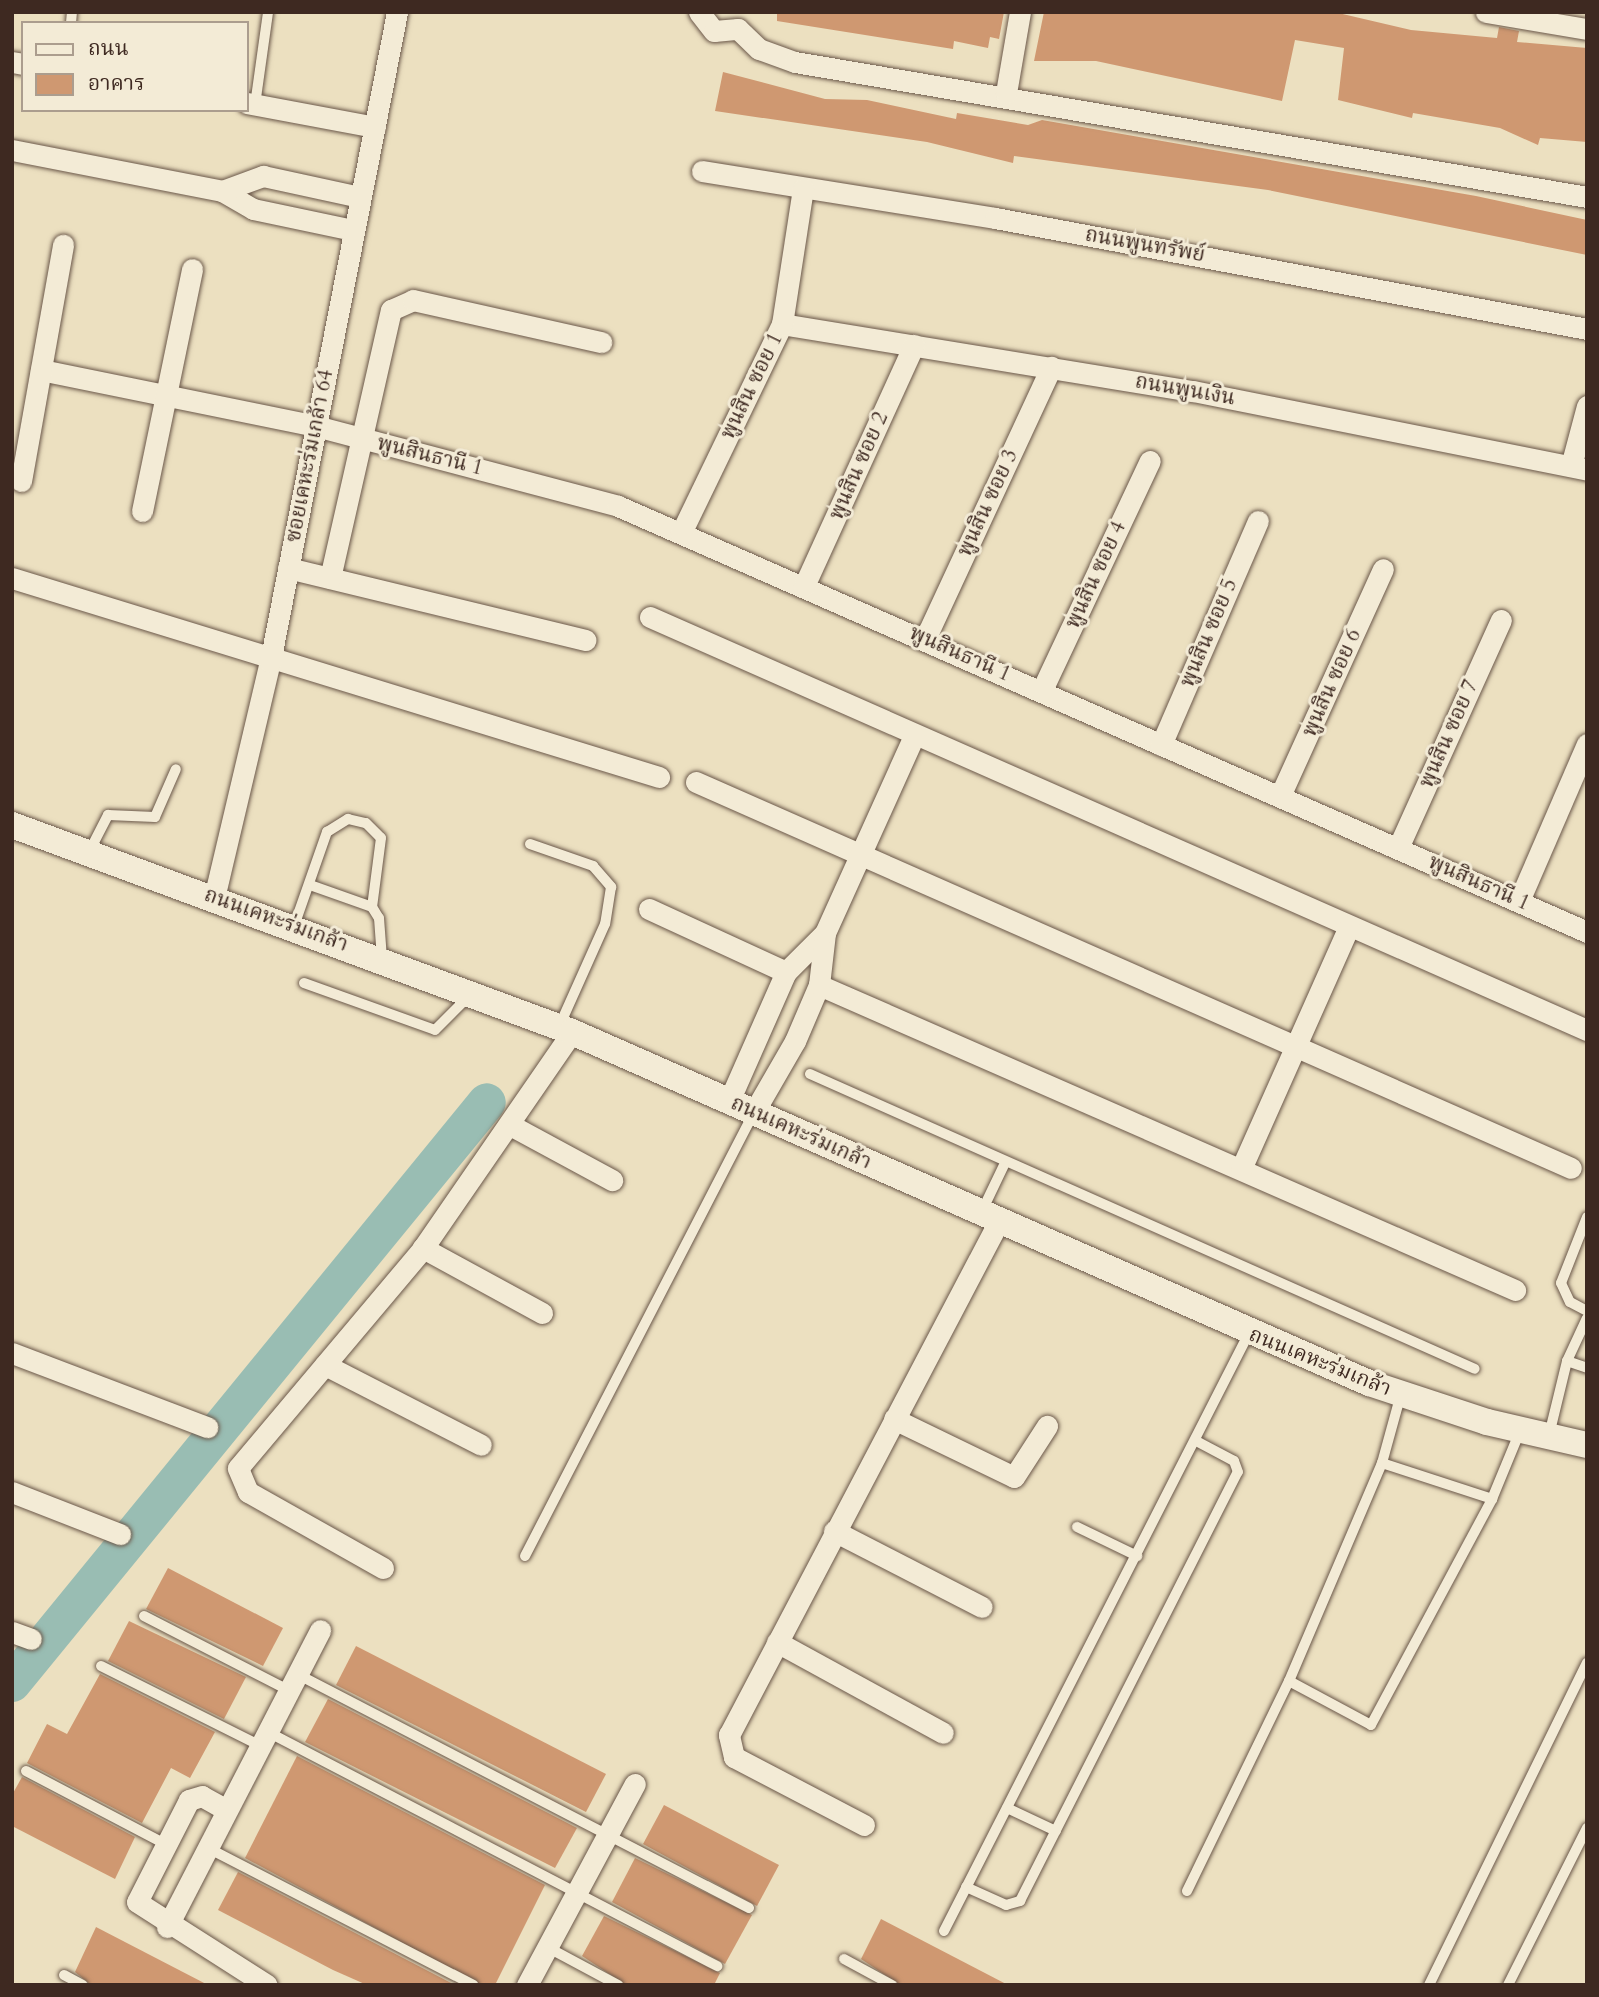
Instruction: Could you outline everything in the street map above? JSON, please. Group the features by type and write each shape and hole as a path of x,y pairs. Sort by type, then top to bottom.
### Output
{"street":[{"name":"ซอยเคหะร่มเกล้า 64","path":"214,898 270,662 397,12"},
{"path":"699,12 714,31 741,20 759,48 795,62 1006,93 1587,197"},
{"path":"1006,93 1020,12"},
{"path":"1486,12 1587,29"},
{"path":"251,104 375,127"},
{"path":"12,150 222,191 253,209 353,230"},
{"name":"ถนนพูนทรัพย์","path":"702,171 1050,228 1587,330"},
{"path":"222,191 263,176 360,197"},
{"name":"พูนสิน ซอย 1","path":"681,533 782,324 803,188"},
{"path":"21,481 63,245"},
{"path":"142,511 192,269"},
{"path":"330,578 384,318 402,303 601,342"},
{"name":"ถนนพูนเงิน","path":"782,324 1051,367 1579,468"},
{"name":"พูนสิน ซอย 2","path":"804,586 914,345"},
{"name":"พูนสิน ซอย 3","path":"925,639 1051,367"},
{"name":"พูนสินธานี 1","path":"41,370 316,426 590,497 804,586 1587,932"},
{"path":"1579,468 1587,406"},
{"name":"พูนสิน ซอย 4","path":"1042,690 1150,461"},
{"name":"พูนสิน ซอย 5","path":"1161,744 1258,521"},
{"path":"288,568 585,640"},
{"name":"พูนสิน ซอย 6","path":"1280,796 1383,569"},
{"path":"12,578 270,662 659,776"},
{"path":"650,617 914,736 1587,1031"},
{"name":"พูนสิน ซอย 7","path":"1398,848 1501,620"},
{"path":"754,1112 809,1010 819,985 825,933 914,736"},
{"path":"1519,901 1587,744"},
{"path":"696,782 1296,1044 1571,1168"},
{"name":"ถนนเคหะร่มเกล้า","path":"12,825 294,926 565,1029 1249,1334 1401,1394 1520,1431 1587,1445"},
{"path":"649,909 786,972"},
{"path":"1241,1168 1349,926"},
{"path":"729,1101 786,972 825,933"},
{"path":"819,985 1515,1290"},
{"path":"776,996 809,1010"},
{"path":"383,1568 248,1492 237,1477 241,1463 423,1248 512,1126 565,1029"},
{"path":"512,1126 612,1180"},
{"path":"864,1825 730,1750 729,1735 894,1419 990,1217"},
{"path":"423,1248 542,1313"},
{"path":"12,1353 207,1427"},
{"path":"325,1365 481,1445"},
{"path":"894,1419 1014,1477 1047,1426"},
{"path":"12,1492 120,1534"},
{"path":"834,1531 982,1607"},
{"path":"167,1927 225,1809 320,1630"},
{"path":"777,1642 943,1733"},
{"path":"527,1985 635,1784"},
{"path":"225,1809 192,1797 163,1843 136,1897 142,1910 253,1981"}],"lane":[{"path":"251,104 268,12"},
{"path":"89,853 108,815 155,817 176,769"},
{"path":"294,926 327,832 348,820 366,823 381,838 372,907"},
{"path":"530,844 593,866 611,887 605,924 565,1029"},
{"path":"310,885 372,907 379,918 382,959"},
{"path":"304,984 435,1030 471,993"},
{"path":"810,1074 1005,1163 1475,1369"},
{"path":"525,1556 754,1112"},
{"path":"990,1217 1005,1163"},
{"path":"1587,1217 1561,1283 1570,1302 1587,1311"},
{"path":"1549,1438 1567,1361 1587,1318"},
{"path":"944,1931 1249,1334"},
{"path":"1567,1361 1587,1368"},
{"path":"1187,1891 1289,1681 1382,1463 1401,1394"},
{"path":"1289,1681 1371,1724 1492,1499 1520,1431"},
{"path":"967,1887 1006,1905 1016,1903 1056,1831 1238,1472 1234,1461 1196,1441"},
{"path":"1382,1463 1492,1499"},
{"path":"1077,1527 1137,1556"},
{"path":"144,1616 292,1682 749,1908"},
{"path":"1429,1985 1587,1663"},
{"path":"101,1666 262,1738 577,1893 716,1966"},
{"path":"26,1771 163,1843"},
{"path":"1007,1808 1056,1831"},
{"path":"1508,1985 1587,1828"},
{"path":"206,1847 473,1985"},
{"path":"547,1947 618,1985"},
{"path":"844,1959 892,1985"},
{"path":"64,1975 83,1985"}],"building":[{"path":"777,12 1004,12 999,39 990,37 988,48 954,41 953,49 777,21"},
{"path":"1044,12 1334,12 1411,30 1497,38 1499,27 1519,31 1517,42 1587,48 1587,142 1540,138 1538,145 1500,128 1413,113 1412,118 1338,100 1344,48 1295,40 1282,101 1096,61 1034,61"},
{"path":"723,72 825,99 867,100 956,119 957,113 1028,125 1042,120 1476,196 1587,220 1587,255 1268,190 1014,156 1013,163 927,142 715,111"},
{"path":"168,1568 283,1628 263,1666 146,1609"},
{"path":"129,1621 246,1677 224,1719 108,1661"},
{"path":"356,1646 606,1774 586,1812 336,1685"},
{"path":"100,1674 215,1732 190,1778 171,1768 142,1823 27,1763 47,1724 67,1734"},
{"path":"328,1699 577,1828 555,1868 305,1742"},
{"path":"297,1756 545,1885 495,1985 481,1985 245,1858"},
{"path":"22,1777 135,1837 115,1879 12,1826 12,1795"},
{"path":"664,1805 779,1865 757,1906 643,1844"},
{"path":"635,1858 752,1915 725,1964 612,1902"},
{"path":"238,1872 455,1985 367,1985 333,1970 218,1910"},
{"path":"604,1916 720,1973 714,1985 626,1985 582,1956"},
{"path":"881,1919 1008,1985 900,1985 861,1959"},
{"path":"96,1927 208,1985 91,1985 75,1972"}],"waterway":[{"path":"12,1683 487,1102"}]}
